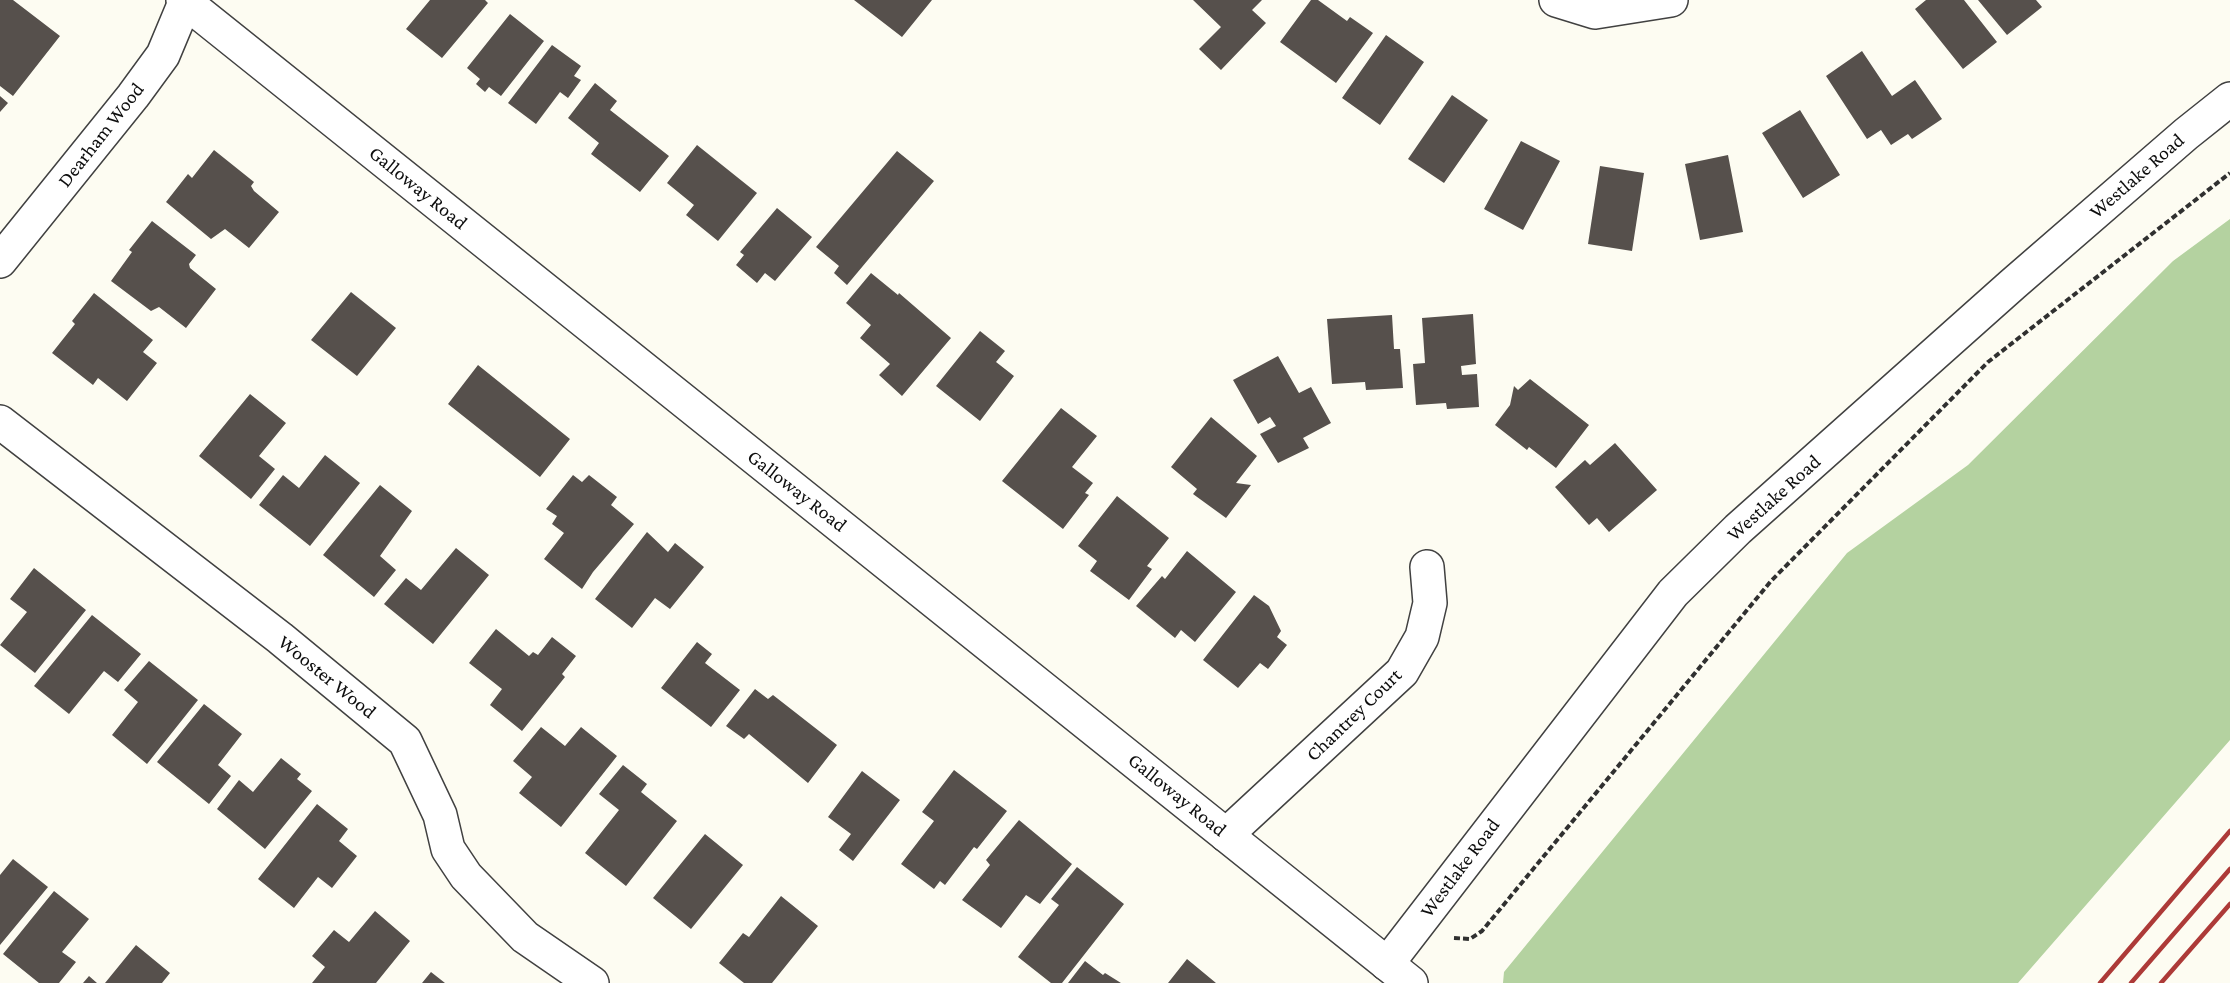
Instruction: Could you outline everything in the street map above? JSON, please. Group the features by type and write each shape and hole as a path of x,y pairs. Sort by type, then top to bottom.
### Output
{"street":[{"name":"Dearham Wood","path":"0,261 133,96 163,55 185,0"},
{"name":"Galloway Road","path":"185,0 1399,973"},
{"path":"1556,0 1595,12 1671,0"},
{"name":"Westlake Road","path":"1399,973 1673,593 1738,529 2013,284 2186,134 2230,99"},
{"name":"Wooster Wood","path":"0,422 280,638 405,741 440,815 448,849 466,876 525,937 591,983"},
{"name":"Chantrey Court","path":"1226,835 1402,672 1422,637 1430,603 1427,567"}],"path":[{"path":"1454,938 1470,939 1482,931 1771,581 1988,362 2230,173"}],"green space":[{"path":"2230,219 2230,740 2018,983 1503,983 1504,972 1847,553 1968,465 2173,261"}],"building":[{"path":"0,0 13,0 60,36 13,96 0,86"},
{"path":"430,0 485,0 488,3 442,58 406,29"},
{"path":"854,0 932,0 902,37"},
{"path":"1193,0 1262,0 1252,10 1266,23 1221,70 1199,49 1221,27"},
{"path":"1311,0 1318,0 1347,21 1350,17 1373,33 1336,83 1280,42"},
{"path":"1926,0 1964,0 1997,42 1963,69 1915,9"},
{"path":"1978,0 2036,0 2042,7 2007,35"},
{"path":"510,14 544,41 501,96 489,87 485,92 476,84 480,79 467,68"},
{"path":"1386,35 1424,62 1380,125 1342,98"},
{"path":"552,45 581,66 574,76 581,80 568,98 560,92 536,124 508,103"},
{"path":"1862,51 1892,96 1915,80 1942,119 1912,139 1908,134 1891,145 1881,130 1867,139 1826,76"},
{"path":"595,83 617,101 610,110 669,156 640,192 591,154 599,143 568,118"},
{"path":"1452,95 1488,120 1444,183 1408,159"},
{"path":"0,96 8,103 0,112"},
{"path":"1800,110 1840,175 1803,198 1762,133"},
{"path":"1521,141 1560,161 1523,230 1484,209"},
{"path":"697,145 757,193 718,241 686,215 694,205 667,183"},
{"path":"214,150 254,182 251,186 254,191 279,212 249,248 225,229 211,239 166,202 188,174 192,178"},
{"path":"897,151 934,181 847,285 834,273 839,266 816,247"},
{"path":"1728,155 1743,232 1700,240 1685,164"},
{"path":"1600,166 1644,173 1632,251 1588,244"},
{"path":"777,208 812,237 775,281 765,273 757,283 736,265 744,255 740,252"},
{"path":"152,221 196,255 189,264 190,268 216,289 186,328 159,307 151,311 111,281 132,252 129,250"},
{"path":"871,273 898,295 899,293 951,338 902,396 879,375 890,364 860,338 871,325 846,303"},
{"path":"351,292 396,328 357,376 311,340"},
{"path":"94,293 153,340 143,352 157,363 127,401 98,378 93,385 52,353 75,324 72,321"},
{"path":"1473,314 1476,364 1461,366 1462,375 1477,374 1479,407 1447,409 1446,403 1416,405 1413,364 1425,363 1422,318"},
{"path":"1392,315 1394,349 1400,349 1403,388 1366,390 1365,382 1332,384 1327,319"},
{"path":"980,331 1005,351 996,362 1014,376 980,421 936,386"},
{"path":"1278,356 1299,393 1311,387 1331,423 1303,438 1309,448 1278,463 1260,434 1276,426 1270,417 1258,424 1233,380"},
{"path":"478,365 570,439 540,477 448,404"},
{"path":"1530,379 1589,425 1556,468 1529,447 1527,450 1495,425 1510,405 1514,386 1518,390"},
{"path":"250,394 286,423 259,456 275,469 251,499 199,456"},
{"path":"1061,408 1097,436 1072,467 1093,483 1085,493 1089,495 1063,529 1002,481"},
{"path":"1211,417 1257,456 1236,483 1251,485 1226,518 1193,494 1197,489 1171,467"},
{"path":"1615,443 1657,490 1609,532 1597,518 1589,525 1555,487 1585,460 1590,465"},
{"path":"325,455 360,483 310,546 259,505 283,475 299,488"},
{"path":"573,475 582,482 589,475 617,497 611,505 634,524 593,572 582,589 544,559 564,533 552,524 557,516 546,509"},
{"path":"380,485 412,511 380,556 396,570 374,597 323,555"},
{"path":"1117,496 1169,538 1147,566 1152,569 1129,600 1090,571 1097,561 1078,546"},
{"path":"647,532 668,552 675,543 704,567 670,609 655,598 632,628 595,599"},
{"path":"456,548 489,575 433,644 384,604 406,578 421,590"},
{"path":"1187,551 1236,592 1195,642 1181,630 1175,638 1136,606 1162,576 1165,579"},
{"path":"34,568 86,610 35,673 0,645 27,612 10,599"},
{"path":"1254,595 1269,606 1281,631 1277,637 1287,645 1268,669 1260,663 1238,688 1203,660"},
{"path":"92,615 141,654 118,682 104,671 69,714 34,686"},
{"path":"496,629 529,656 533,652 538,655 552,637 576,656 562,674 565,677 522,731 490,705 502,689 469,663"},
{"path":"697,642 712,654 705,663 740,690 711,727 661,688"},
{"path":"149,661 198,700 147,764 112,735 138,702 124,690"},
{"path":"755,689 768,699 773,695 837,745 808,783 749,734 744,739 726,726"},
{"path":"204,704 242,734 218,765 231,776 209,804 157,762"},
{"path":"541,727 565,746 581,727 617,756 561,827 519,793 532,777 513,761"},
{"path":"281,758 301,774 297,779 312,791 265,849 217,809 239,780 253,792"},
{"path":"623,765 647,784 641,792 677,821 626,886 585,853 619,810 599,794"},
{"path":"954,770 1007,811 977,849 974,847 945,885 940,881 934,889 901,864 934,821 922,812"},
{"path":"862,771 900,800 853,861 839,850 851,834 828,817"},
{"path":"317,804 348,829 339,841 357,856 332,888 318,877 294,908 258,879"},
{"path":"1019,820 1072,864 1040,904 1026,895 1001,928 962,900 990,865 986,860"},
{"path":"705,834 743,865 691,929 653,898"},
{"path":"13,859 48,887 0,945 0,875"},
{"path":"1077,867 1124,904 1062,983 1051,983 1018,957 1059,905 1051,899"},
{"path":"54,891 89,919 62,952 76,962 59,983 39,983 3,954"},
{"path":"781,896 818,926 772,983 744,983 719,963 743,933 749,937"},
{"path":"375,911 410,941 376,983 312,983 325,967 312,956 334,930 349,942"},
{"path":"136,945 170,973 162,983 105,983"},
{"path":"1187,959 1216,983 1168,983"},
{"path":"1085,961 1103,975 1105,973 1121,983 1068,983"},
{"path":"431,972 445,983 422,983"},
{"path":"89,976 97,983 83,983"}],"railway":[{"path":"2100,983 2230,831"},
{"path":"2131,983 2230,869"},
{"path":"2161,983 2230,904"}]}
